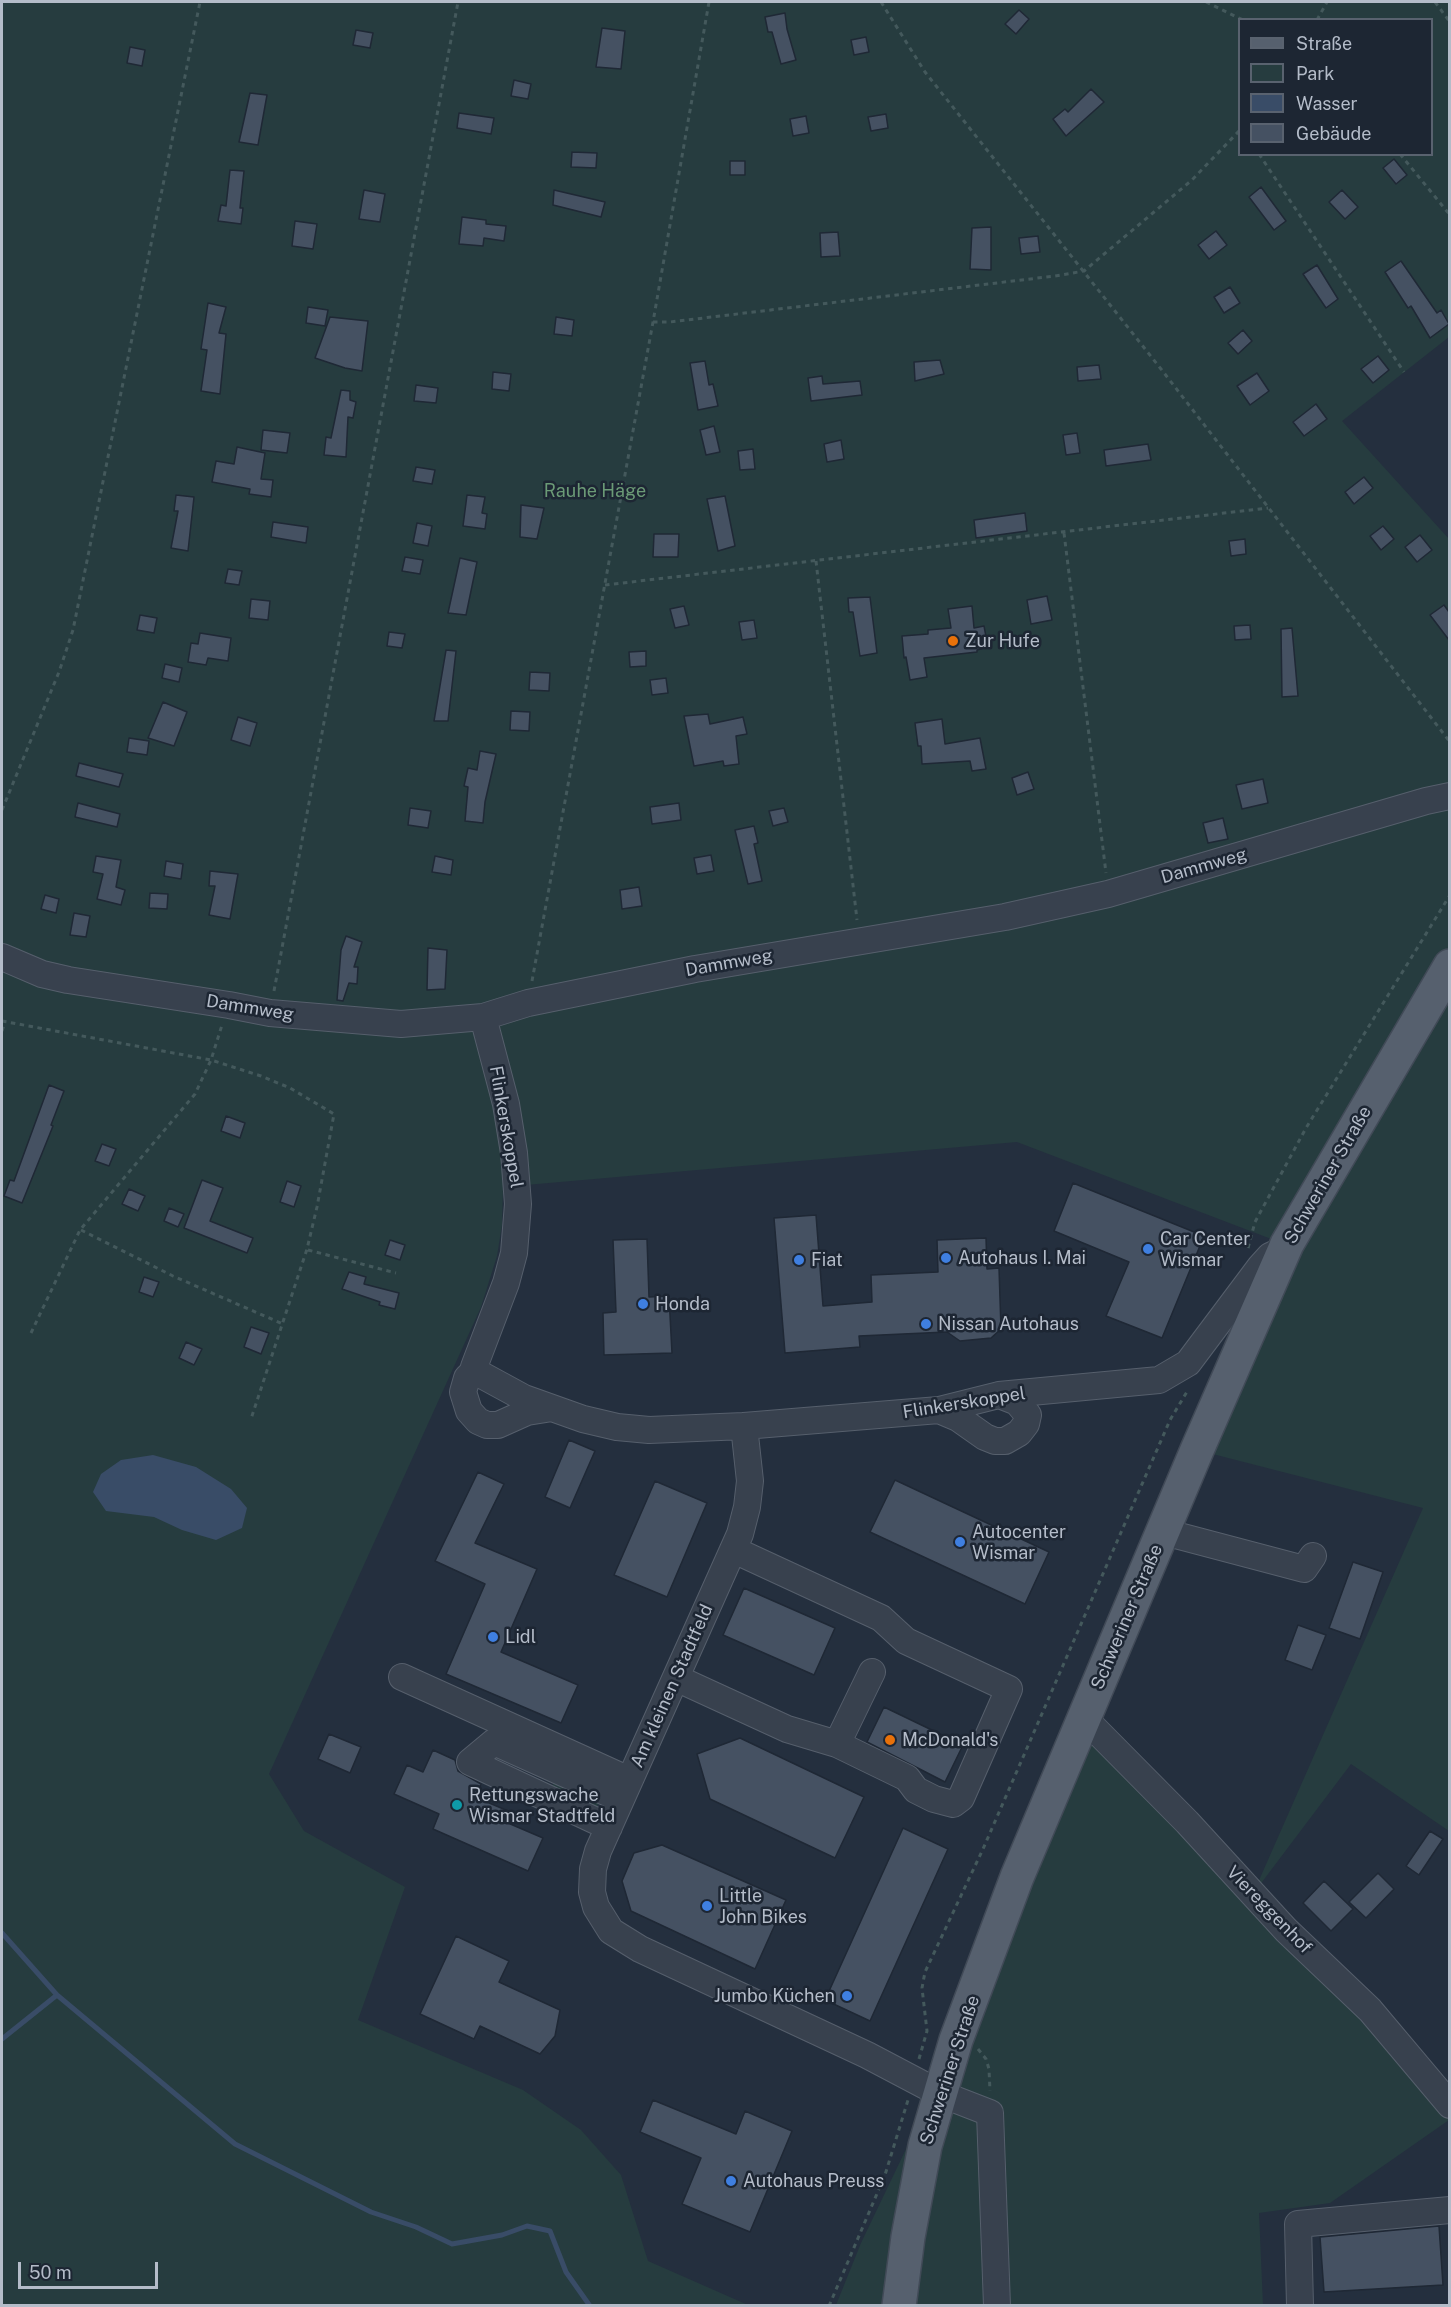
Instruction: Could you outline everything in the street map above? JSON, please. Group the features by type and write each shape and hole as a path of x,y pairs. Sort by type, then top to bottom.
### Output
{"main road":[{"name":"Schweriner Straße","path":"899,2306 908,2237 925,2146 956,2040 1017,1877 1285,1249 1449,966"}],"street":[{"name":"Dammweg","path":"2,957 42,974 68,980 270,1013 400,1024 483,1017 528,1003 694,969 1005,917 1108,894 1449,796"},
{"name":"Flinkerskoppel","path":"483,1017 506,1104 514,1153 518,1204 514,1253 506,1283 474,1367 478,1373 524,1398 583,1419 617,1427 672,1430 744,1426 939,1410 991,1397 1159,1380 1188,1363 1270,1256 1285,1249"},
{"name":"Flinkerskoppel","path":"478,1373 471,1374 467,1378 463,1392 470,1411 478,1421 487,1425 498,1425 527,1412 552,1408"},
{"path":"939,1410 952,1415 985,1437 1000,1442 1010,1440 1026,1424 1028,1415 1025,1409 1017,1402 991,1397 976,1410 974,1423 985,1437"},
{"name":"Am kleinen Stadtfeld","path":"744,1426 750,1481 747,1507 734,1550 609,1827 593,1869 591,1881 596,1907 611,1931 649,1953 867,2055 941,2094 990,2113 997,2306"},
{"path":"1164,1532 1304,1569 1313,1556"},
{"path":"676,1678 787,1729 837,1744 908,1778 916,1790 934,1799 953,1804 961,1798 1009,1689 906,1641 881,1618 734,1550"},
{"path":"837,1744 872,1672"},
{"path":"402,1677 625,1790"},
{"name":"Viereggenhof","path":"1084,1718 1187,1822 1286,1930 1370,2010 1449,2105"},
{"path":"609,1827 470,1762 494,1742 625,1790"},
{"path":"1300,2306 1298,2223 1449,2210"}],"path":[{"path":"2,810 59,672 73,630 200,2"},
{"path":"270,1013 458,2"},
{"path":"528,1003 653,322 709,2"},
{"path":"881,2 925,72 1084,271 1449,742"},
{"path":"1206,2 1239,18"},
{"path":"1318,18 1327,2"},
{"path":"1435,2 1449,22"},
{"path":"653,322 670,322 1084,271 1192,180 1238,131"},
{"path":"1260,156 1404,372"},
{"path":"1402,156 1449,214"},
{"path":"605,585 1268,508"},
{"path":"1064,533 1108,894"},
{"path":"816,561 859,941"},
{"path":"31,1333 80,1230 195,1094 211,1060 229,1005"},
{"path":"2,1031 3,1022 211,1060 290,1088 333,1114 307,1250 251,1419"},
{"path":"80,1230 173,1276 283,1324"},
{"path":"307,1250 396,1274"}],"green space":[{"name":"Rauhe Häge","path":"2,2 1449,2 1449,337 1342,421 1449,539 1449,1831 1351,1764 1253,1894 1423,1508 1197,1450 1287,1245 1017,1142 503,1187 502,1225 497,1256 481,1307 269,1774 304,1831 405,1887 358,2020 523,2090 581,2130 621,2175 648,2261 748,2305 2,2306"},
{"path":"1088,1724 1253,1894 1449,2105 1449,2120 1330,2203 1259,2213 1263,2305 836,2305 861,2243 930,2099"},
{"path":"556,1778 601,1798 594,1814 549,1794"}],"water":[{"path":"153,1455 196,1467 231,1489 247,1508 242,1528 216,1540 182,1530 154,1517 106,1511 93,1492 101,1474 121,1460"}],"building":[{"path":"1019,10 1029,19 1016,34 1005,24"},
{"path":"785,13 796,60 781,64 772,32 768,32 765,17"},
{"path":"602,28 625,31 621,69 596,67"},
{"path":"356,30 373,33 370,48 353,45"},
{"path":"866,37 869,52 854,55 851,40"},
{"path":"130,47 145,50 142,66 127,63"},
{"path":"514,80 531,84 528,99 511,96"},
{"path":"1091,89 1104,102 1066,136 1053,119 1065,109 1068,112"},
{"path":"250,93 267,95 258,145 239,142"},
{"path":"459,113 494,118 491,134 457,128"},
{"path":"886,114 888,128 871,131 868,117"},
{"path":"806,116 809,133 793,136 790,119"},
{"path":"572,152 597,153 596,168 571,167"},
{"path":"1394,159 1407,175 1396,184 1383,168"},
{"path":"730,161 745,161 745,175 730,175"},
{"path":"230,170 244,171 240,208 243,208 241,224 218,221 221,205 226,206"},
{"path":"1261,187 1286,221 1274,230 1249,197"},
{"path":"364,190 385,194 380,222 359,219"},
{"path":"554,190 605,202 601,217 553,205"},
{"path":"1342,190 1358,207 1345,219 1329,202"},
{"path":"462,217 486,220 486,224 506,226 504,241 484,238 483,246 459,244"},
{"path":"295,221 317,224 313,249 292,246"},
{"path":"991,227 991,270 970,269 972,228"},
{"path":"1216,231 1227,245 1209,259 1198,245"},
{"path":"838,232 840,256 821,257 820,233"},
{"path":"1038,236 1040,252 1021,254 1019,238"},
{"path":"1401,261 1437,313 1441,310 1449,324 1430,338 1411,306 1408,308 1385,272"},
{"path":"1317,265 1338,299 1326,308 1303,274"},
{"path":"1230,287 1240,303 1224,313 1214,297"},
{"path":"208,303 226,307 219,333 226,334 220,394 201,391 207,350 201,349"},
{"path":"308,307 328,310 325,326 306,323"},
{"path":"330,317 368,321 362,371 315,358"},
{"path":"556,317 574,320 572,336 554,334"},
{"path":"1243,330 1252,341 1238,354 1228,343"},
{"path":"1378,356 1389,370 1373,383 1361,369"},
{"path":"940,360 944,374 915,381 914,362"},
{"path":"705,361 709,385 713,384 718,406 698,410 690,363"},
{"path":"1099,365 1101,379 1078,381 1077,367"},
{"path":"493,372 511,374 509,391 492,389"},
{"path":"1257,373 1269,391 1250,405 1237,386"},
{"path":"822,376 823,384 860,381 862,395 811,401 808,378"},
{"path":"416,385 438,388 436,403 414,401"},
{"path":"341,390 350,391 350,400 356,402 353,418 348,417 346,457 324,455 326,437 331,438"},
{"path":"1316,404 1327,419 1304,436 1293,422"},
{"path":"714,426 720,452 706,455 700,430"},
{"path":"263,430 290,433 287,453 261,450"},
{"path":"1077,433 1080,453 1066,455 1063,435"},
{"path":"841,440 844,459 827,462 824,444"},
{"path":"1148,444 1151,460 1106,466 1104,450"},
{"path":"237,447 265,453 261,479 273,480 271,497 249,494 250,489 212,482 216,461 234,464"},
{"path":"753,449 755,469 740,470 738,451"},
{"path":"416,467 435,470 432,484 413,481"},
{"path":"1364,477 1373,488 1354,504 1345,492"},
{"path":"176,495 194,497 188,551 171,548 178,511 174,511"},
{"path":"467,495 485,497 482,513 487,514 485,529 463,526"},
{"path":"725,496 735,546 718,551 707,499"},
{"path":"521,505 544,508 537,539 520,537"},
{"path":"1025,513 1027,531 976,538 974,520"},
{"path":"273,522 308,527 306,543 271,537"},
{"path":"417,523 432,526 428,546 413,543"},
{"path":"1383,526 1394,539 1381,550 1370,536"},
{"path":"654,534 679,534 678,557 653,557"},
{"path":"1420,535 1432,550 1417,562 1405,547"},
{"path":"1245,539 1246,554 1231,556 1229,541"},
{"path":"405,557 423,560 420,574 402,571"},
{"path":"460,558 477,562 466,615 448,613"},
{"path":"228,569 242,571 239,585 225,583"},
{"path":"1047,596 1052,620 1031,624 1027,600"},
{"path":"870,597 877,653 860,656 853,612 849,612 848,598"},
{"path":"251,599 270,601 268,620 249,618"},
{"path":"1444,605 1449,612 1449,640 1430,615"},
{"path":"684,606 689,625 675,628 670,609"},
{"path":"972,606 974,628 984,626 988,647 977,650 977,652 924,658 927,677 910,680 906,657 904,658 902,636 928,634 928,630 951,628 948,609"},
{"path":"140,615 157,618 154,633 137,630"},
{"path":"754,620 757,638 742,640 739,622"},
{"path":"1250,625 1251,639 1235,640 1234,626"},
{"path":"1292,628 1298,696 1282,697 1281,629"},
{"path":"389,632 405,634 402,648 387,646"},
{"path":"200,633 231,638 228,661 208,658 206,665 188,662 191,643 198,644"},
{"path":"446,650 456,651 448,721 434,721"},
{"path":"646,651 646,666 630,667 629,652"},
{"path":"165,664 182,668 179,682 162,678"},
{"path":"530,672 550,673 549,691 529,690"},
{"path":"666,678 668,693 652,695 650,680"},
{"path":"163,702 187,712 174,746 148,738"},
{"path":"511,711 530,712 529,731 510,730"},
{"path":"708,714 710,724 743,717 747,734 736,736 739,764 724,766 723,761 694,766 684,716"},
{"path":"238,717 257,723 250,746 231,740"},
{"path":"942,719 945,744 980,738 986,769 972,771 970,761 922,764 921,746 918,746 915,723"},
{"path":"129,738 149,741 147,755 127,752"},
{"path":"480,751 496,754 485,802 483,823 465,821 468,787 464,786 468,768 477,770"},
{"path":"79,763 123,774 119,787 76,776"},
{"path":"1028,772 1034,789 1017,795 1012,778"},
{"path":"1263,779 1268,803 1242,809 1236,785"},
{"path":"78,803 120,814 117,827 75,817"},
{"path":"679,803 681,820 652,824 650,807"},
{"path":"410,808 431,811 428,828 408,825"},
{"path":"784,808 788,822 773,826 769,811"},
{"path":"1223,818 1228,839 1208,843 1203,823"},
{"path":"754,826 758,843 754,844 762,881 748,884 735,830"},
{"path":"711,855 714,871 697,874 694,858"},
{"path":"96,856 121,860 116,887 125,890 121,905 97,899 103,874 93,872"},
{"path":"435,856 453,860 451,875 432,872"},
{"path":"166,861 183,864 181,879 164,876"},
{"path":"210,871 238,874 230,919 209,915 215,886 209,886"},
{"path":"639,887 642,906 622,909 620,890"},
{"path":"150,893 168,894 167,909 149,908"},
{"path":"45,895 59,899 56,913 41,909"},
{"path":"74,913 90,916 86,937 70,935"},
{"path":"346,936 362,942 354,967 358,967 357,984 349,983 343,1001 337,1000 341,950"},
{"path":"428,948 447,950 445,989 427,990"},
{"path":"49,1085 64,1091 51,1125 53,1126 22,1203 4,1196 10,1180 14,1181"},
{"path":"226,1116 245,1123 240,1138 221,1131"},
{"path":"102,1144 116,1149 109,1166 95,1161"},
{"path":"202,1180 223,1188 210,1221 253,1238 247,1253 184,1228"},
{"path":"287,1181 301,1186 294,1207 280,1202"},
{"name":"Car Center Wismar","path":"1073,1183 1204,1236 1162,1338 1106,1316 1129,1262 1054,1231"},
{"path":"129,1189 145,1196 138,1211 122,1204"},
{"path":"169,1208 184,1214 178,1227 164,1221"},
{"path":"816,1215 823,1306 872,1302 871,1275 938,1272 937,1240 986,1238 987,1269 999,1268 1001,1329 991,1338 960,1341 947,1332 859,1336 860,1347 785,1353 774,1218"},
{"name":"Honda","path":"647,1239 649,1297 669,1296 672,1353 604,1355 603,1313 616,1312 613,1240"},
{"path":"390,1240 405,1245 400,1260 385,1255"},
{"path":"349,1272 366,1277 364,1284 399,1293 395,1309 379,1305 380,1302 342,1289"},
{"path":"144,1277 159,1282 153,1297 139,1292"},
{"path":"251,1327 269,1333 261,1354 244,1347"},
{"path":"186,1342 202,1349 194,1365 179,1358"},
{"path":"569,1440 595,1451 570,1508 545,1497"},
{"path":"478,1472 504,1484 475,1543 537,1569 501,1652 578,1685 561,1723 446,1674 485,1584 435,1561"},
{"name":"Autocenter Wismar","path":"895,1480 1049,1552 1025,1604 870,1532"},
{"path":"655,1481 707,1503 667,1597 614,1575"},
{"path":"1353,1562 1383,1572 1360,1639 1329,1628"},
{"path":"744,1588 835,1628 814,1675 723,1635"},
{"path":"1298,1625 1326,1635 1312,1670 1285,1660"},
{"path":"884,1707 963,1745 945,1782 867,1742"},
{"path":"329,1734 361,1747 350,1773 318,1759"},
{"path":"740,1738 864,1797 835,1858 710,1799 697,1754"},
{"name":"Rettungswache Wismar Stadtfeld","path":"433,1750 455,1760 458,1771 481,1784 475,1797 513,1813 508,1823 543,1838 528,1871 433,1829 439,1814 394,1794 407,1765 423,1772"},
{"path":"903,1828 948,1849 870,2021 825,2000"},
{"path":"1430,1831 1443,1839 1419,1875 1406,1866"},
{"name":"Little John Bikes","path":"662,1845 786,1900 755,1969 631,1911 622,1881 634,1853"},
{"path":"1378,1873 1394,1889 1366,1918 1349,1902"},
{"path":"1324,1881 1353,1909 1331,1931 1303,1903"},
{"path":"456,1936 509,1961 499,1982 560,2010 555,2036 540,2054 480,2026 474,2039 420,2014"},
{"name":"Autohaus Preuss","path":"653,2100 736,2134 745,2111 792,2131 750,2232 682,2204 701,2158 640,2132"},
{"path":"1439,2226 1443,2285 1324,2292 1320,2237"}],"waterway":[{"path":"2,1933 57,1995 235,2144 371,2212 416,2227 452,2244 502,2235 527,2226 550,2231 566,2272 590,2306"},
{"path":"2,2039 57,1995"}],"place":[{"name":"Zur Hufe","path":"953,641"},
{"name":"Car Center Wismar","path":"1148,1249"},
{"name":"Autohaus I. Mai","path":"946,1258"},
{"name":"Fiat","path":"799,1260"},
{"name":"Honda","path":"643,1304"},
{"name":"Nissan Autohaus","path":"926,1324"},
{"name":"Autocenter Wismar","path":"960,1542"},
{"name":"Lidl","path":"493,1637"},
{"name":"McDonald's","path":"890,1740"},
{"name":"Rettungswache Wismar Stadtfeld","path":"457,1805"},
{"name":"Little John Bikes","path":"707,1906"},
{"name":"Jumbo Küchen","path":"847,1996"},
{"name":"Autohaus Preuss","path":"731,2181"}]}
